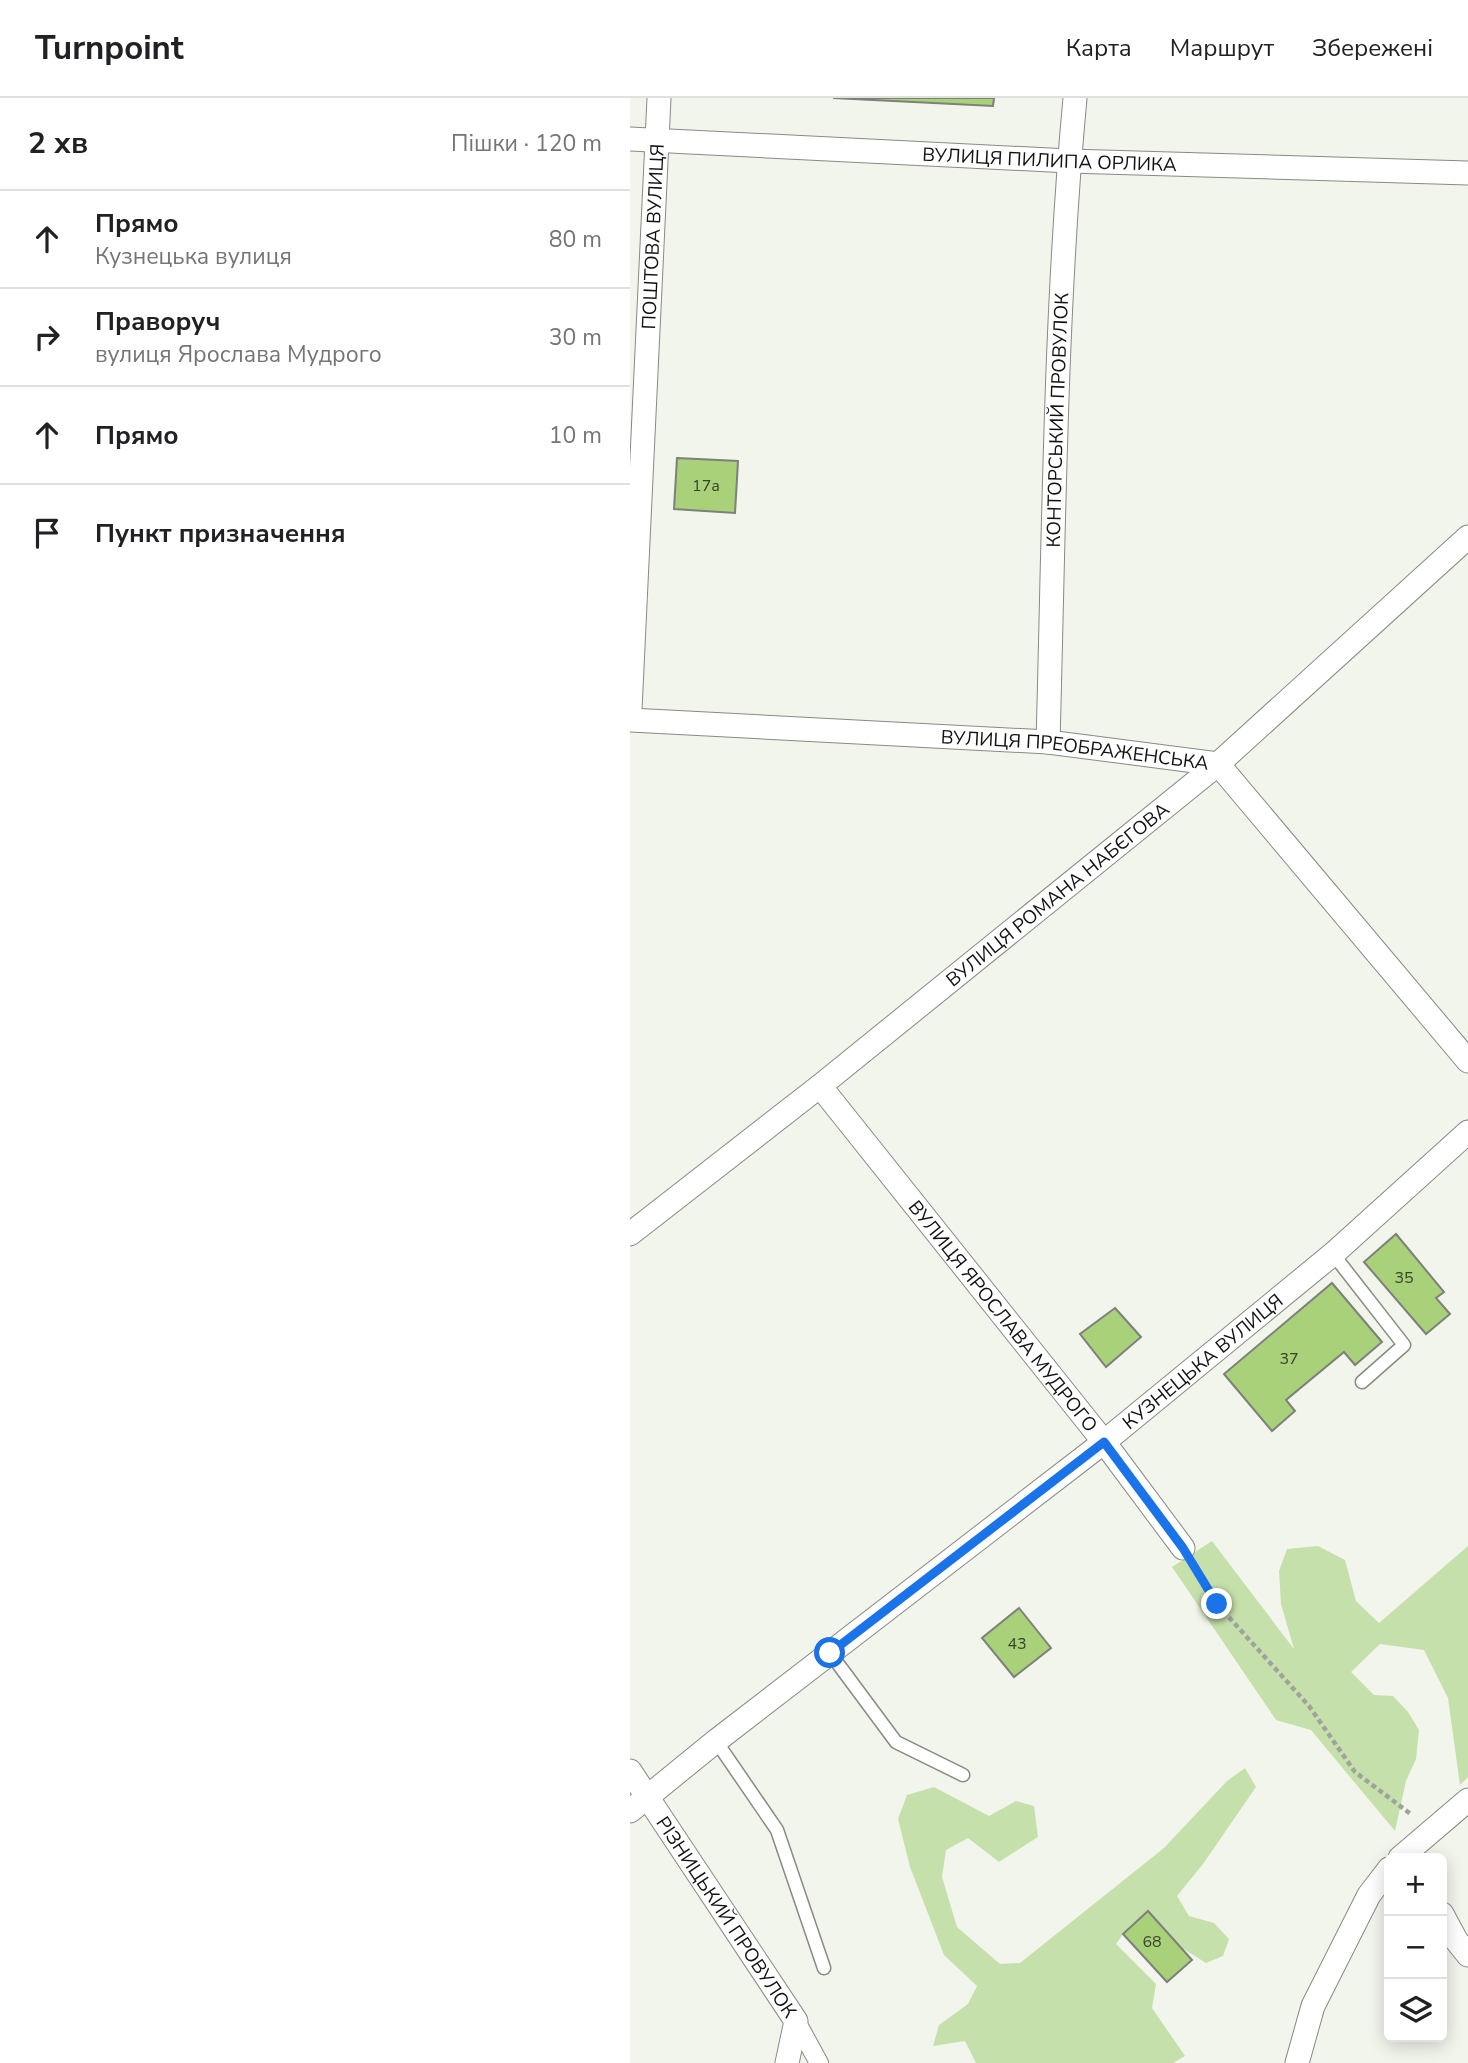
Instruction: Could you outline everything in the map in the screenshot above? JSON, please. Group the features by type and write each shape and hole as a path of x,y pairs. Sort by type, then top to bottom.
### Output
{"street":[{"name":"ПОШТОВА ВУЛИЦЯ","path":"630,710 659,98"},
{"name":"КОНТОРСЬКИЙ ПРОВУЛОК","path":"1048,742 1057,387 1075,98"},
{"name":"ВУЛИЦЯ ПИЛИПА ОРЛИКА","path":"630,139 1069,161 1468,173"},
{"name":"ВУЛИЦЯ РОМАНА НАБЄГОВА","path":"631,1231 820,1086 1217,764 1468,537"},
{"name":"ВУЛИЦЯ ПРЕОБРАЖЕНСЬКА","path":"630,720 1048,742 1217,764 1468,1061"},
{"name":"ВУЛИЦЯ ЯРОСЛАВА МУДРОГО","path":"820,1086 1104,1442 1183,1548"},
{"name":"КУЗНЕЦЬКА ВУЛИЦЯ","path":"639,1805 716,1741 1104,1442 1334,1254 1468,1132"},
{"name":"РІЗНИЦЬКИЙ ПРОВУЛОК","path":"630,1771 639,1805 796,2021 819,2063"},
{"path":"1409,1853 1429,1842 1468,1800"},
{"path":"1297,2063 1313,2006 1369,1895 1384,1876"},
{"path":"1443,1916 1468,1955"},
{"path":"786,2063 796,2021"}],"lane":[{"path":"1334,1254 1404,1345 1362,1382"},
{"path":"830,1653 896,1742 963,1775"},
{"path":"716,1741 777,1830 824,1968"}],"path":[{"path":"1183,1548 1217,1604 1309,1706 1355,1772 1429,1842"}],"green space":[{"path":"1212,1541 1294,1649 1281,1604 1279,1571 1287,1549 1318,1546 1345,1560 1356,1601 1379,1623 1468,1546 1468,1777 1460,1785 1448,1698 1424,1650 1380,1644 1351,1672 1374,1695 1393,1696 1408,1712 1419,1730 1416,1759 1406,1781 1395,1831 1311,1730 1276,1720 1172,1567"},
{"path":"1245,1768 1256,1787 1203,1864 1177,1896 1189,1916 1214,1923 1229,1939 1223,1956 1206,1963 1182,1948 1148,1911 1116,1944 1156,1984 1152,2008 1185,2056 1173,2063 976,2063 965,2041 933,2046 939,2025 968,2004 977,1986 944,1955 910,1867 898,1819 907,1795 934,1787 989,1816 1016,1801 1034,1806 1038,1837 999,1862 968,1838 946,1850 942,1877 957,1927 1000,1964 1020,1963 1164,1848 1227,1781"}],"building":[{"path":"833,98 994,98 993,106"},
{"path":"677,458 738,461 735,513 674,509"},
{"path":"1396,1234 1444,1292 1436,1298 1450,1314 1426,1334 1364,1262"},
{"path":"1332,1283 1382,1342 1355,1365 1344,1352 1286,1400 1295,1411 1272,1431 1224,1374"},
{"path":"1115,1308 1141,1337 1106,1367 1080,1334"},
{"path":"1019,1608 1051,1648 1014,1677 982,1638"},
{"path":"1148,1911 1192,1960 1167,1982 1123,1934"}],"route":[{"path":"830,1653 1104,1442 1183,1548 1217,1604"}]}
